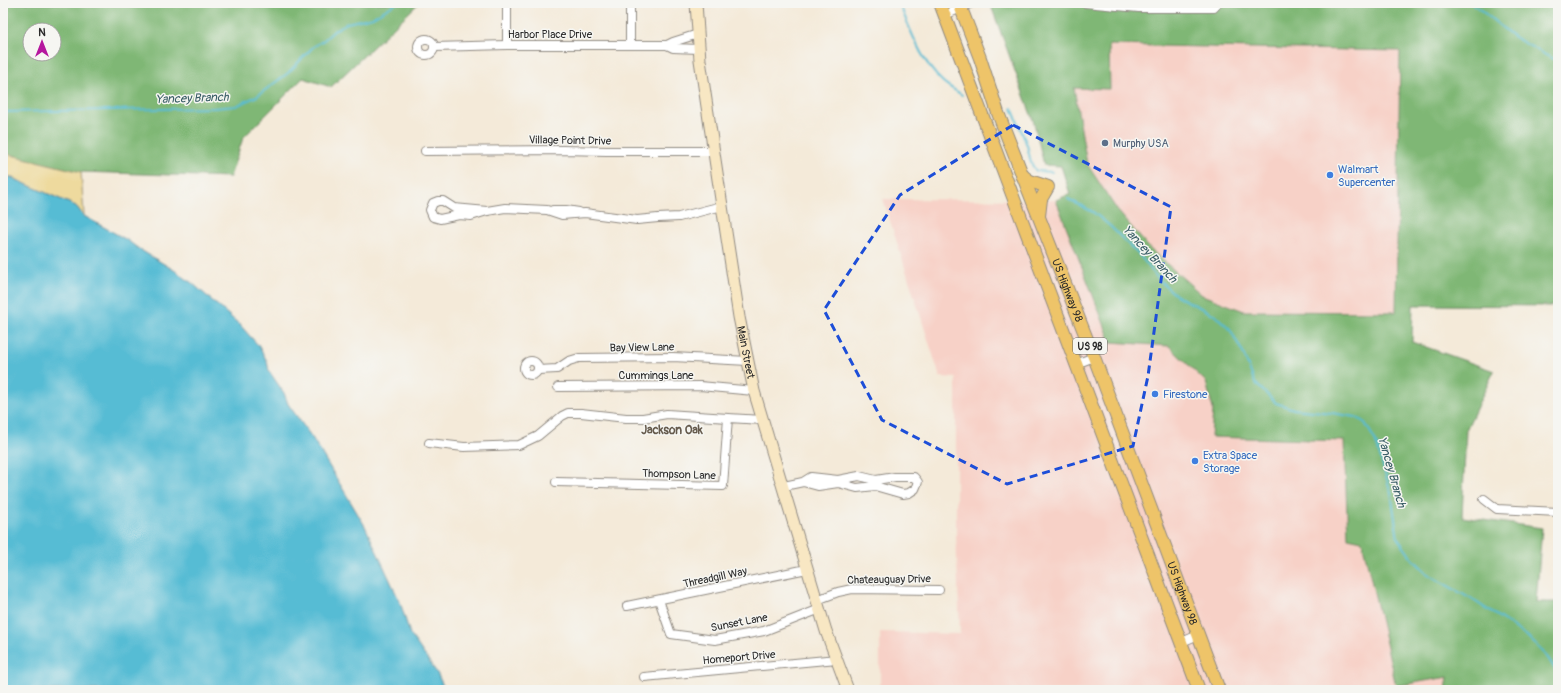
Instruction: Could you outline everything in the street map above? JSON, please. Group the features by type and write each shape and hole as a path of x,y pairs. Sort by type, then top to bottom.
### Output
{"main road":[{"name":"Main Street","path":"696,3 699,49 722,206 739,317 754,391 784,486 807,569 848,690"},
{"name":"US Highway 98","path":"940,3 1199,690"},
{"name":"US Highway 98","path":"960,6 980,58 998,113 1094,357 1219,690"},
{"path":"1022,175 1030,181 1048,187 1041,199 1039,217"}],"street":[{"path":"507,3 507,45"},
{"path":"630,3 630,45"},
{"path":"945,15 960,6 972,3"},
{"path":"1085,3 1139,8 1214,8 1218,3"},
{"name":"Harbor Place Drive","path":"434,47 507,45 667,45 698,34"},
{"name":"Harbor Place Drive","path":"667,45 673,48 690,50 699,49"},
{"name":"Village Point Drive","path":"425,151 714,151"},
{"path":"487,211 454,208 442,201 433,203 430,210 433,217 440,219 459,215 471,216 487,211 505,208 547,210 569,216 585,213 638,220 658,218 682,211 701,212 722,206"},
{"name":"Bay View Lane","path":"538,370 557,369 569,361 579,358 673,357 748,361"},
{"path":"1076,364 1094,357"},
{"name":"Cummings Lane","path":"558,387 700,386 754,391"},
{"path":"429,443 464,447 519,446 538,436 562,416 568,413 626,418 643,418 667,414 762,420"},
{"name":"Thompson Lane","path":"556,482 723,486 728,418"},
{"path":"784,486 803,482 811,477 838,482 857,488 876,483 859,476 838,482"},
{"path":"1484,499 1497,509 1558,512"},
{"name":"Threadgill Way","path":"627,606 807,569"},
{"name":"Chateauguay Drive","path":"819,604 838,592 852,589 939,590"},
{"name":"Sunset Lane","path":"659,600 671,634 715,640 764,630 819,604"},
{"path":"1182,642 1198,635"},
{"name":"Homeport Drive","path":"644,677 837,659"}],"highlighted area":[{"path":"1013,125 1171,207 1148,376 1133,446 1007,484 882,420 824,310 900,195"}],"shaded area":[{"path":"1109,45 1400,51 1396,312 1244,311 1202,295 1151,250 1117,210 1087,164 1074,88 1110,89"},
{"path":"883,199 1056,200 1111,342 1169,346 1206,382 1213,409 1211,437 1344,441 1348,537 1362,541 1396,686 1448,677 1446,690 880,690 880,632 960,634 956,534 956,378 940,377"}],"green space":[{"path":"3,3 419,3 331,87 303,78 243,138 230,177 81,172 3,153"},
{"path":"990,3 1558,3 1558,306 1413,305 1412,342 1494,371 1466,430 1462,517 1542,528 1536,602 1558,602 1558,690 1446,690 1448,677 1396,686 1362,541 1348,538 1344,441 1211,437 1213,409 1206,382 1169,346 1111,342 1056,200 1070,194 1061,166 1044,165 1034,123","holes":["1109,45 1400,51 1396,312 1244,311 1202,295 1151,250 1117,210 1087,164 1074,88 1110,89"]}],"sand":[{"path":"3,153 81,172 84,216 76,206 3,174"}],"water":[{"path":"3,174 76,206 84,216 127,240 174,270 192,283 240,325 258,345 267,361 269,371 284,393 288,404 313,439 365,526 400,602 410,634 437,673 445,690 3,690"}],"waterway":[{"name":"Yancey Branch","path":"3,112 214,108 236,106 257,96 288,73 313,47 335,30 347,23 373,17 397,3"},
{"name":"Yancey Branch","path":"899,3 922,55 928,64 944,83 962,95"},
{"path":"1472,3 1514,37 1558,62"},
{"name":"Yancey Branch","path":"1012,108 1027,145 1031,163 1036,171 1052,172"},
{"name":"Yancey Branch","path":"1068,199 1093,212 1110,226 1141,257 1160,281 1177,296 1215,315 1230,329 1243,353 1255,383 1276,403 1294,409 1356,417 1365,423 1375,440 1391,493 1398,539 1412,558 1429,575 1473,600 1527,636 1548,658 1558,674"}],"place":[{"name":"Murphy USA","path":"1105,143"},
{"name":"Walmart Supercenter","path":"1330,175"},
{"name":"Firestone","path":"1155,394"},
{"name":"Extra Space Storage","path":"1195,461"}],"district":[{"name":"Jackson Oak","path":"672,430"}]}
